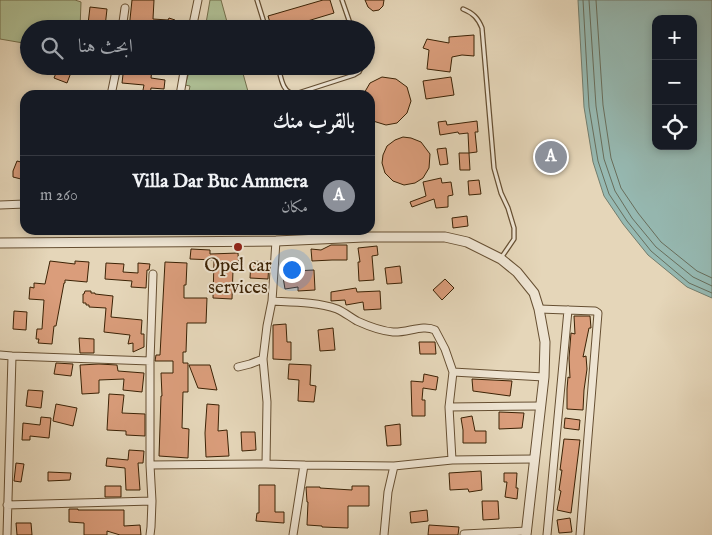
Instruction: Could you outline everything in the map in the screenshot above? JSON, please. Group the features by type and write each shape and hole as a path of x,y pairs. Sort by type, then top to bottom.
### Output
{"street":[{"path":"194,20 198,0"},
{"path":"123,20 125,8"},
{"path":"112,90 115,75"},
{"path":"181,90 183,75"},
{"path":"0,205 20,204"},
{"path":"0,243 276,241 364,237 445,237 466,242 501,259 517,272 534,293 539,309 544,342 544,377 526,533 464,534"},
{"path":"266,464 267,402 263,359 272,300 276,241"},
{"path":"150,535 152,527 152,501 150,361 154,274"},
{"path":"272,300 338,309 363,324 384,331 396,332 425,328 432,329 438,333 453,372 449,408 452,460"},
{"path":"539,309 597,311 599,315 580,535"},
{"path":"547,535 568,310"},
{"path":"0,355 150,361"},
{"path":"7,535 12,356"},
{"path":"238,367 263,359"},
{"path":"453,372 544,377"},
{"path":"449,408 541,406"},
{"path":"150,465 394,466 452,460 535,459"},
{"path":"293,535 304,466"},
{"path":"384,535 388,492 394,466"},
{"path":"7,505 152,501"}],"lane":[{"path":"257,0 263,20"},
{"path":"342,0 349,20"},
{"path":"463,9 476,17 482,28 494,168 501,194 508,208 514,228 514,239 501,259"},
{"path":"281,75 285,90"},
{"path":"307,90 354,75"}],"green space":[{"path":"0,0 75,0 81,2 80,20 20,20 20,42 0,39"},
{"path":"210,0 221,0 227,20 207,20"},
{"path":"188,75 243,75 248,90 189,90 190,86 185,85"}],"water":[{"path":"578,0 712,0 712,298 687,287 648,255 623,224 604,196 593,162 584,107"}],"building":[{"path":"132,0 154,0 153,19 168,20 130,20"},
{"path":"323,0 330,0 334,13 311,20 269,20 268,16"},
{"path":"365,0 384,0 383,6 379,10 373,11 368,7"},
{"path":"90,7 107,9 106,20 88,20"},
{"path":"474,35 474,56 462,55 452,57 450,72 427,69 429,50 423,48 427,39 449,43 449,37"},
{"path":"55,75 70,75 67,83 54,78"},
{"path":"123,75 151,75 151,78 165,80 164,89 151,88 151,90 143,90 144,85 122,83"},
{"path":"382,77 396,79 407,87 411,101 407,113 397,123 386,125 375,122 375,90 366,90 370,83"},
{"path":"451,77 454,95 426,99 423,81"},
{"path":"446,121 447,125 477,121 478,132 475,132 477,152 469,153 468,133 459,134 458,132 440,135 438,122"},
{"path":"403,137 421,142 430,154 429,168 423,178 415,183 404,185 393,181 385,173 382,163 387,146"},
{"path":"446,148 448,164 440,165 437,149"},
{"path":"459,153 469,153 470,170 460,170"},
{"path":"17,161 20,162 20,179 13,177"},
{"path":"441,178 442,183 451,182 453,195 448,196 448,207 436,208 434,199 412,207 410,202 426,196 423,182"},
{"path":"479,180 481,194 469,195 468,181"},
{"path":"467,216 468,226 453,228 452,218"},
{"path":"331,245 347,245 347,260 312,261 311,249 321,250"},
{"path":"377,246 378,255 372,256 374,280 359,281 358,262 360,262 358,248"},
{"path":"191,249 210,250 210,254 238,253 239,270 233,270 232,299 213,298 214,260 190,259"},
{"path":"50,261 75,264 75,261 89,262 87,282 65,280 56,326 54,326 52,344 38,343 39,339 36,339 37,329 42,329 44,300 29,299 30,287 34,288 34,283 45,284"},
{"path":"251,261 269,262 268,279 250,278"},
{"path":"165,262 187,263 184,298 207,298 206,323 187,323 186,352 183,352 183,363 188,363 188,392 183,392 182,428 189,429 188,458 159,456 162,396 161,373 173,373 173,361 155,361 156,355 160,355"},
{"path":"106,263 124,264 123,272 138,273 138,263 150,264 149,270 147,270 146,288 131,287 132,281 105,279"},
{"path":"400,266 402,283 387,284 385,268"},
{"path":"294,269 294,271 314,270 315,290 298,291 298,287 285,289 282,271"},
{"path":"445,279 454,288 442,300 433,290"},
{"path":"356,288 357,292 380,291 381,309 364,310 363,302 346,305 345,300 331,301 331,292"},
{"path":"85,291 113,296 111,317 142,320 141,334 144,334 144,347 133,352 133,343 128,344 130,335 104,332 106,308 89,307 86,303 83,303"},
{"path":"14,311 27,312 26,330 13,329"},
{"path":"574,316 590,316 591,328 589,328 583,357 586,356 587,369 583,410 567,409 571,333 575,334"},
{"path":"286,324 287,342 291,342 291,360 273,359 273,325"},
{"path":"333,328 335,350 320,351 318,330"},
{"path":"79,338 94,339 94,353 80,353"},
{"path":"419,342 435,342 436,354 420,354"},
{"path":"56,363 73,364 71,376 54,374"},
{"path":"289,364 311,365 310,385 316,386 314,402 298,401 299,380 288,379"},
{"path":"80,365 117,365 118,371 144,373 142,392 123,390 124,379 99,380 99,393 82,394"},
{"path":"189,365 210,365 217,390 198,388"},
{"path":"424,374 438,377 436,390 423,388 422,400 425,400 425,416 412,416 411,381 423,382"},
{"path":"472,379 512,381 510,396 473,391"},
{"path":"28,390 43,391 41,408 26,406"},
{"path":"109,394 124,395 122,413 145,414 145,436 126,435 126,431 107,430"},
{"path":"56,404 77,408 73,426 53,421"},
{"path":"207,404 219,405 218,431 227,430 229,456 206,457"},
{"path":"499,412 524,413 522,428 499,429"},
{"path":"472,416 475,431 486,431 486,443 463,443 461,418"},
{"path":"41,417 51,418 49,438 30,436 30,440 22,440 23,423 40,425"},
{"path":"565,418 580,420 579,430 564,428"},
{"path":"400,424 401,445 387,446 385,426"},
{"path":"241,432 255,432 256,450 242,451"},
{"path":"564,439 580,440 571,513 557,510 561,491 559,490 562,470 560,470"},
{"path":"129,450 144,451 143,463 138,463 140,490 126,490 125,468 106,466 107,458 128,460"},
{"path":"16,463 24,464 21,482 14,481"},
{"path":"481,471 482,490 469,492 468,489 450,490 449,473"},
{"path":"48,472 71,473 70,480 48,481"},
{"path":"504,473 517,473 517,499 505,497 507,482 504,482"},
{"path":"259,485 275,485 275,512 284,512 284,523 256,521 257,513 259,513"},
{"path":"105,486 121,486 121,497 105,497"},
{"path":"352,486 369,486 369,506 348,506 348,528 307,525 308,502 306,487 352,490"},
{"path":"482,501 498,501 499,519 483,520"},
{"path":"69,509 124,510 124,526 140,525 141,535 120,535 107,531 107,535 84,535 84,523 69,522"},
{"path":"427,510 428,521 411,523 410,512"},
{"path":"570,518 572,532 559,533 557,520"},
{"path":"16,523 31,523 32,535 17,535"},
{"path":"429,525 459,527 458,535 428,535"}],"place":[{"name":"Villa Dar Buc Ammera","path":"551,157"},
{"name":"Opel car services","path":"238,247"}]}
